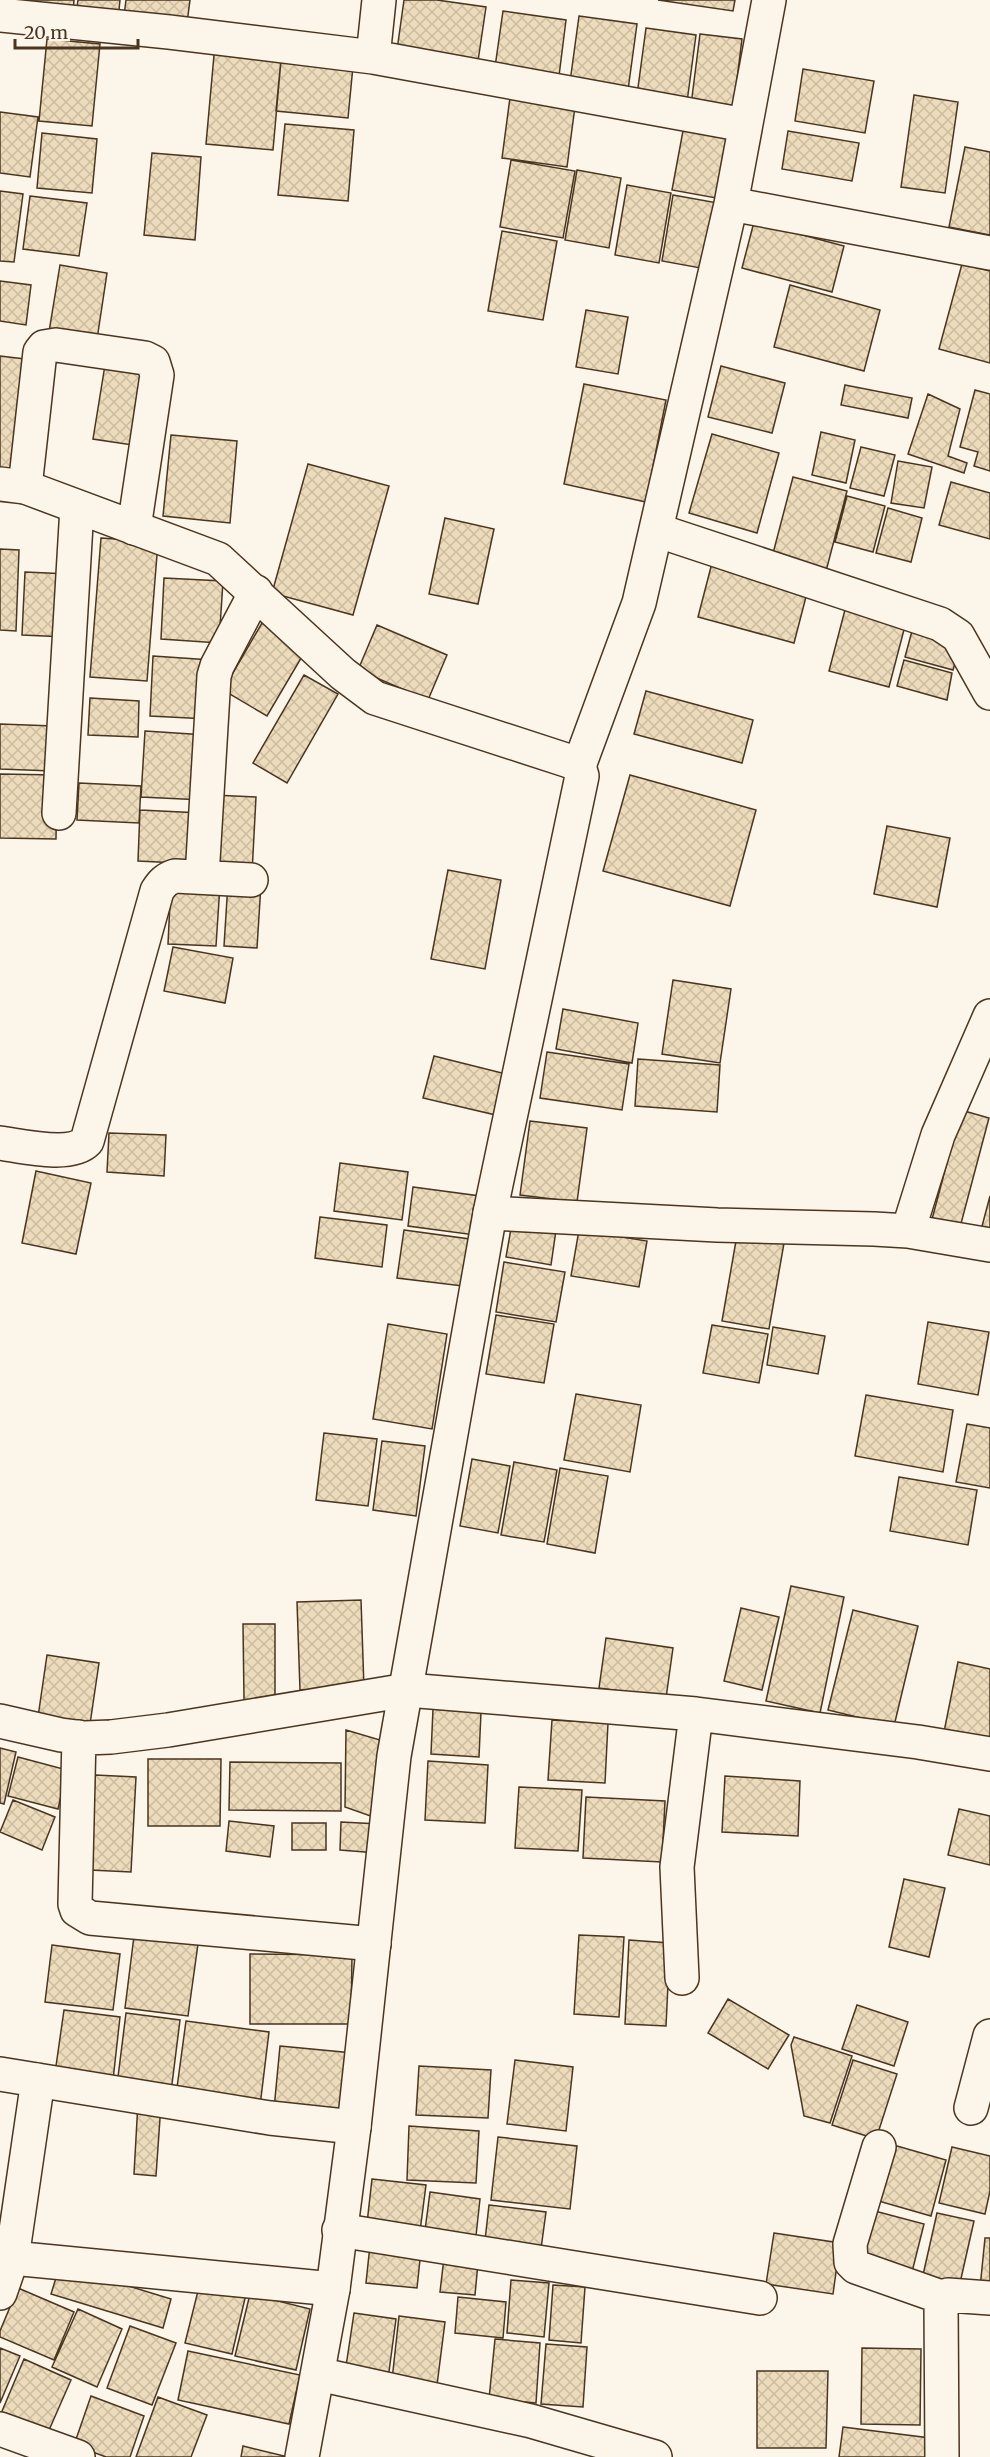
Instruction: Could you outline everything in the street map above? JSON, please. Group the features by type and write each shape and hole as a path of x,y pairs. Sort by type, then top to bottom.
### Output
{"street":[{"path":"373,57 379,0"},
{"path":"302,2457 333,2289 354,2127 394,1756 490,1213 582,776 579,766 639,603 731,204 769,0"},
{"path":"0,15 169,32 373,57 745,125"},
{"path":"731,204 990,253"},
{"path":"134,528 157,375 153,362 145,358 56,345 44,347 40,352 12,485 218,559 343,674 375,698 579,766"},
{"path":"59,813 77,507"},
{"path":"656,530 940,624 958,636 990,693"},
{"path":"202,877 214,676 256,592"},
{"path":"0,1143 62,1150 82,1147 87,1141 158,891 167,879 175,876 251,880"},
{"path":"908,1231 938,1135 990,1016"},
{"path":"490,1213 717,1225 908,1231 990,1245"},
{"path":"0,1721 79,1737 111,1737 168,1730 407,1690 696,1714 918,1742 990,1754"},
{"path":"682,1978 676,1867 696,1714"},
{"path":"79,1737 75,1904 77,1910 90,1918 374,1944"},
{"path":"971,2108 990,2036"},
{"path":"0,2074 270,2118 354,2127"},
{"path":"0,2293 12,2258 38,2080"},
{"path":"879,2147 850,2244 850,2262 856,2267 944,2298"},
{"path":"339,2230 760,2298"},
{"path":"12,2258 333,2289"},
{"path":"942,2457 941,2308 944,2298 948,2295 990,2298"},
{"path":"318,2374 531,2421 655,2457"},
{"path":"0,2429 78,2457"}],"building":[{"path":"32,0 74,0 73,14 31,10"},
{"path":"78,0 120,0 118,19 76,15"},
{"path":"126,0 190,0 187,23 124,16"},
{"path":"404,0 437,0 486,7 478,61 397,50"},
{"path":"658,0 735,0 733,11"},
{"path":"503,11 566,20 559,76 495,67"},
{"path":"579,16 637,24 628,90 570,82"},
{"path":"646,28 696,35 687,102 637,95"},
{"path":"700,34 742,39 733,111 691,105"},
{"path":"47,39 100,44 92,126 39,121"},
{"path":"215,44 282,49 273,150 206,144"},
{"path":"282,49 354,56 348,118 276,111"},
{"path":"803,69 874,81 865,133 795,121"},
{"path":"511,90 576,99 567,167 502,158"},
{"path":"914,95 958,102 945,193 901,187"},
{"path":"0,112 38,117 30,177 0,173"},
{"path":"685,120 729,128 716,198 672,190"},
{"path":"285,124 354,130 348,201 278,195"},
{"path":"788,131 859,143 852,181 782,169"},
{"path":"42,133 97,139 92,193 37,188"},
{"path":"965,147 990,152 990,235 949,227"},
{"path":"152,153 201,157 195,240 144,235"},
{"path":"511,160 575,171 563,238 500,227"},
{"path":"577,170 621,178 609,248 565,240"},
{"path":"627,185 671,193 659,263 615,255"},
{"path":"0,191 23,194 14,262 0,261"},
{"path":"673,195 718,203 706,269 662,261"},
{"path":"30,196 87,203 79,256 23,249"},
{"path":"754,222 844,246 832,292 742,268"},
{"path":"502,231 557,241 543,320 488,311"},
{"path":"962,264 990,271 990,363 939,349"},
{"path":"60,265 107,273 96,346 48,338"},
{"path":"0,281 31,285 26,325 0,321"},
{"path":"790,285 880,310 864,371 774,347"},
{"path":"586,310 628,317 618,374 576,367"},
{"path":"0,356 33,360 21,476 0,473"},
{"path":"105,365 151,372 139,446 93,439"},
{"path":"721,366 785,383 772,433 708,417"},
{"path":"584,384 666,400 646,502 564,484"},
{"path":"845,385 912,398 908,418 841,405"},
{"path":"975,390 990,394 990,471 974,466 978,452 960,447"},
{"path":"928,394 960,409 948,456 967,463 964,473 908,454"},
{"path":"821,432 855,440 846,483 812,475"},
{"path":"712,434 779,453 757,533 689,513"},
{"path":"171,435 237,441 230,523 163,516"},
{"path":"861,447 895,455 884,496 850,488"},
{"path":"898,461 932,467 924,508 891,503"},
{"path":"308,464 389,486 353,615 272,593"},
{"path":"793,477 847,491 825,575 771,561"},
{"path":"951,482 990,493 990,539 939,525"},
{"path":"847,496 885,506 873,552 835,542"},
{"path":"888,508 922,518 911,562 876,553"},
{"path":"445,518 494,529 478,604 429,594"},
{"path":"101,538 158,542 147,681 90,677"},
{"path":"0,549 19,550 16,631 0,630"},
{"path":"712,563 808,589 794,643 698,617"},
{"path":"25,572 69,574 67,637 22,635"},
{"path":"164,578 223,581 219,643 161,639"},
{"path":"846,606 906,622 889,687 829,671"},
{"path":"262,623 307,648 267,716 223,690"},
{"path":"377,625 447,655 428,700 358,670"},
{"path":"912,631 960,646 953,670 905,657"},
{"path":"153,656 211,660 208,719 150,716"},
{"path":"904,660 952,673 947,700 897,686"},
{"path":"304,675 338,694 287,783 253,763"},
{"path":"646,691 753,720 742,763 634,734"},
{"path":"90,698 139,701 138,737 88,735"},
{"path":"0,724 53,726 52,771 0,769"},
{"path":"145,731 206,735 203,800 141,797"},
{"path":"0,774 57,775 56,839 0,838"},
{"path":"630,775 756,810 730,906 603,871"},
{"path":"79,783 141,786 139,823 77,820"},
{"path":"213,795 256,797 252,873 209,870"},
{"path":"140,810 201,813 199,864 138,861"},
{"path":"887,826 950,838 937,907 874,894"},
{"path":"448,870 501,880 485,969 431,959"},
{"path":"171,882 220,885 216,946 168,944"},
{"path":"228,883 261,884 257,948 224,946"},
{"path":"173,947 233,958 225,1003 164,991"},
{"path":"673,980 731,989 720,1063 662,1054"},
{"path":"563,1009 638,1023 632,1063 556,1049"},
{"path":"547,1052 629,1064 622,1110 540,1098"},
{"path":"434,1056 510,1075 500,1116 423,1098"},
{"path":"638,1059 720,1065 717,1112 635,1106"},
{"path":"961,1110 989,1118 959,1231 931,1223"},
{"path":"530,1121 587,1128 577,1202 520,1195"},
{"path":"109,1133 166,1135 164,1176 107,1172"},
{"path":"340,1163 408,1172 402,1220 334,1211"},
{"path":"36,1171 91,1183 76,1254 22,1243"},
{"path":"413,1187 480,1196 475,1235 408,1226"},
{"path":"990,1196 990,1232 981,1230"},
{"path":"320,1217 387,1225 382,1267 315,1258"},
{"path":"512,1223 556,1230 551,1265 506,1257"},
{"path":"404,1230 477,1240 471,1287 397,1278"},
{"path":"579,1230 647,1241 639,1287 571,1276"},
{"path":"737,1235 784,1243 769,1329 722,1321"},
{"path":"504,1262 565,1272 556,1322 496,1312"},
{"path":"496,1315 554,1324 544,1383 486,1374"},
{"path":"928,1322 989,1332 978,1395 918,1384"},
{"path":"388,1324 447,1334 432,1429 373,1419"},
{"path":"712,1325 768,1334 759,1383 703,1373"},
{"path":"773,1327 825,1336 818,1374 767,1365"},
{"path":"576,1394 641,1405 630,1472 564,1460"},
{"path":"866,1395 953,1410 943,1472 855,1456"},
{"path":"967,1424 990,1428 990,1488 956,1482"},
{"path":"324,1433 377,1439 368,1506 316,1500"},
{"path":"382,1441 425,1446 416,1516 373,1510"},
{"path":"472,1459 510,1466 498,1533 460,1526"},
{"path":"514,1462 557,1470 544,1542 501,1535"},
{"path":"560,1468 608,1476 595,1553 547,1544"},
{"path":"899,1477 977,1490 968,1545 890,1531"},
{"path":"791,1586 844,1597 820,1713 766,1701"},
{"path":"361,1600 364,1688 300,1690 297,1602"},
{"path":"741,1608 779,1617 762,1690 724,1681"},
{"path":"853,1610 918,1626 894,1726 828,1710"},
{"path":"243,1624 275,1624 275,1700 244,1700"},
{"path":"606,1638 673,1648 666,1698 599,1688"},
{"path":"47,1655 99,1663 90,1724 38,1717"},
{"path":"958,1662 990,1669 990,1747 943,1737"},
{"path":"433,1709 481,1712 479,1757 431,1754"},
{"path":"552,1720 608,1723 605,1783 548,1780"},
{"path":"346,1730 380,1740 379,1819 345,1807"},
{"path":"0,1748 16,1752 4,1804 0,1803"},
{"path":"18,1757 67,1770 58,1809 8,1796"},
{"path":"148,1759 221,1759 220,1826 148,1826"},
{"path":"428,1761 488,1765 485,1823 425,1820"},
{"path":"230,1762 341,1763 341,1811 229,1810"},
{"path":"95,1775 136,1777 131,1872 90,1870"},
{"path":"725,1776 800,1781 798,1836 722,1832"},
{"path":"519,1787 582,1790 578,1851 515,1848"},
{"path":"586,1797 665,1801 662,1862 583,1858"},
{"path":"13,1800 55,1817 42,1850 0,1832"},
{"path":"959,1809 990,1816 990,1865 948,1855"},
{"path":"229,1821 274,1826 270,1857 226,1851"},
{"path":"341,1822 379,1824 377,1853 340,1850"},
{"path":"292,1823 326,1823 326,1850 292,1850"},
{"path":"904,1879 945,1888 929,1957 889,1947"},
{"path":"579,1935 624,1937 619,2017 574,2014"},
{"path":"134,1936 198,1944 188,2016 125,2008"},
{"path":"629,1940 670,1943 666,2026 625,2024"},
{"path":"52,1945 120,1954 113,2010 45,2002"},
{"path":"250,1954 352,1955 351,2024 250,2024"},
{"path":"728,1999 789,2035 768,2069 708,2033"},
{"path":"857,2005 908,2022 894,2066 842,2049"},
{"path":"64,2010 120,2017 113,2080 55,2073"},
{"path":"126,2013 180,2020 171,2092 117,2085"},
{"path":"186,2021 269,2032 260,2106 176,2095"},
{"path":"794,2037 852,2056 830,2123 804,2116 791,2045"},
{"path":"280,2046 353,2053 348,2115 274,2109"},
{"path":"515,2060 573,2067 566,2131 507,2124"},
{"path":"853,2060 897,2074 876,2139 832,2125"},
{"path":"419,2066 491,2070 488,2118 416,2115"},
{"path":"138,2102 161,2104 156,2176 134,2174"},
{"path":"409,2126 479,2131 476,2183 407,2180"},
{"path":"498,2137 577,2146 570,2209 491,2200"},
{"path":"890,2144 946,2160 931,2216 875,2200"},
{"path":"952,2147 990,2156 990,2191 985,2214 939,2203"},
{"path":"372,2179 426,2185 419,2239 366,2232"},
{"path":"430,2192 480,2199 475,2245 424,2238"},
{"path":"489,2205 546,2212 540,2256 484,2249"},
{"path":"871,2210 924,2224 912,2272 860,2259"},
{"path":"937,2213 974,2221 960,2283 923,2275"},
{"path":"774,2233 840,2243 833,2294 766,2284"},
{"path":"985,2238 990,2238 990,2289 980,2288"},
{"path":"370,2245 421,2250 417,2288 366,2283"},
{"path":"445,2249 479,2252 475,2295 440,2292"},
{"path":"60,2265 171,2299 163,2328 51,2294"},
{"path":"511,2280 549,2283 544,2337 507,2333"},
{"path":"200,2283 246,2294 232,2354 185,2343"},
{"path":"553,2285 585,2287 581,2343 549,2340"},
{"path":"18,2288 74,2312 54,2360 0,2337 0,2331"},
{"path":"250,2294 310,2309 296,2370 235,2356"},
{"path":"458,2297 506,2302 503,2338 455,2333"},
{"path":"78,2309 122,2329 97,2387 52,2367"},
{"path":"354,2313 396,2319 388,2379 345,2373"},
{"path":"399,2316 445,2322 437,2385 392,2380"},
{"path":"130,2326 176,2343 152,2405 107,2388"},
{"path":"495,2339 540,2343 536,2403 489,2399"},
{"path":"546,2344 587,2347 583,2407 541,2404"},
{"path":"0,2348 20,2356 0,2403"},
{"path":"862,2348 921,2349 920,2425 861,2424"},
{"path":"188,2351 300,2375 289,2424 178,2400"},
{"path":"24,2359 71,2380 46,2437 0,2416"},
{"path":"757,2371 828,2371 826,2448 757,2448"},
{"path":"91,2396 144,2416 130,2457 106,2457 74,2445"},
{"path":"158,2397 207,2415 191,2457 136,2457"},
{"path":"843,2427 938,2439 936,2457 839,2457"},
{"path":"243,2446 288,2457 241,2457"}]}
